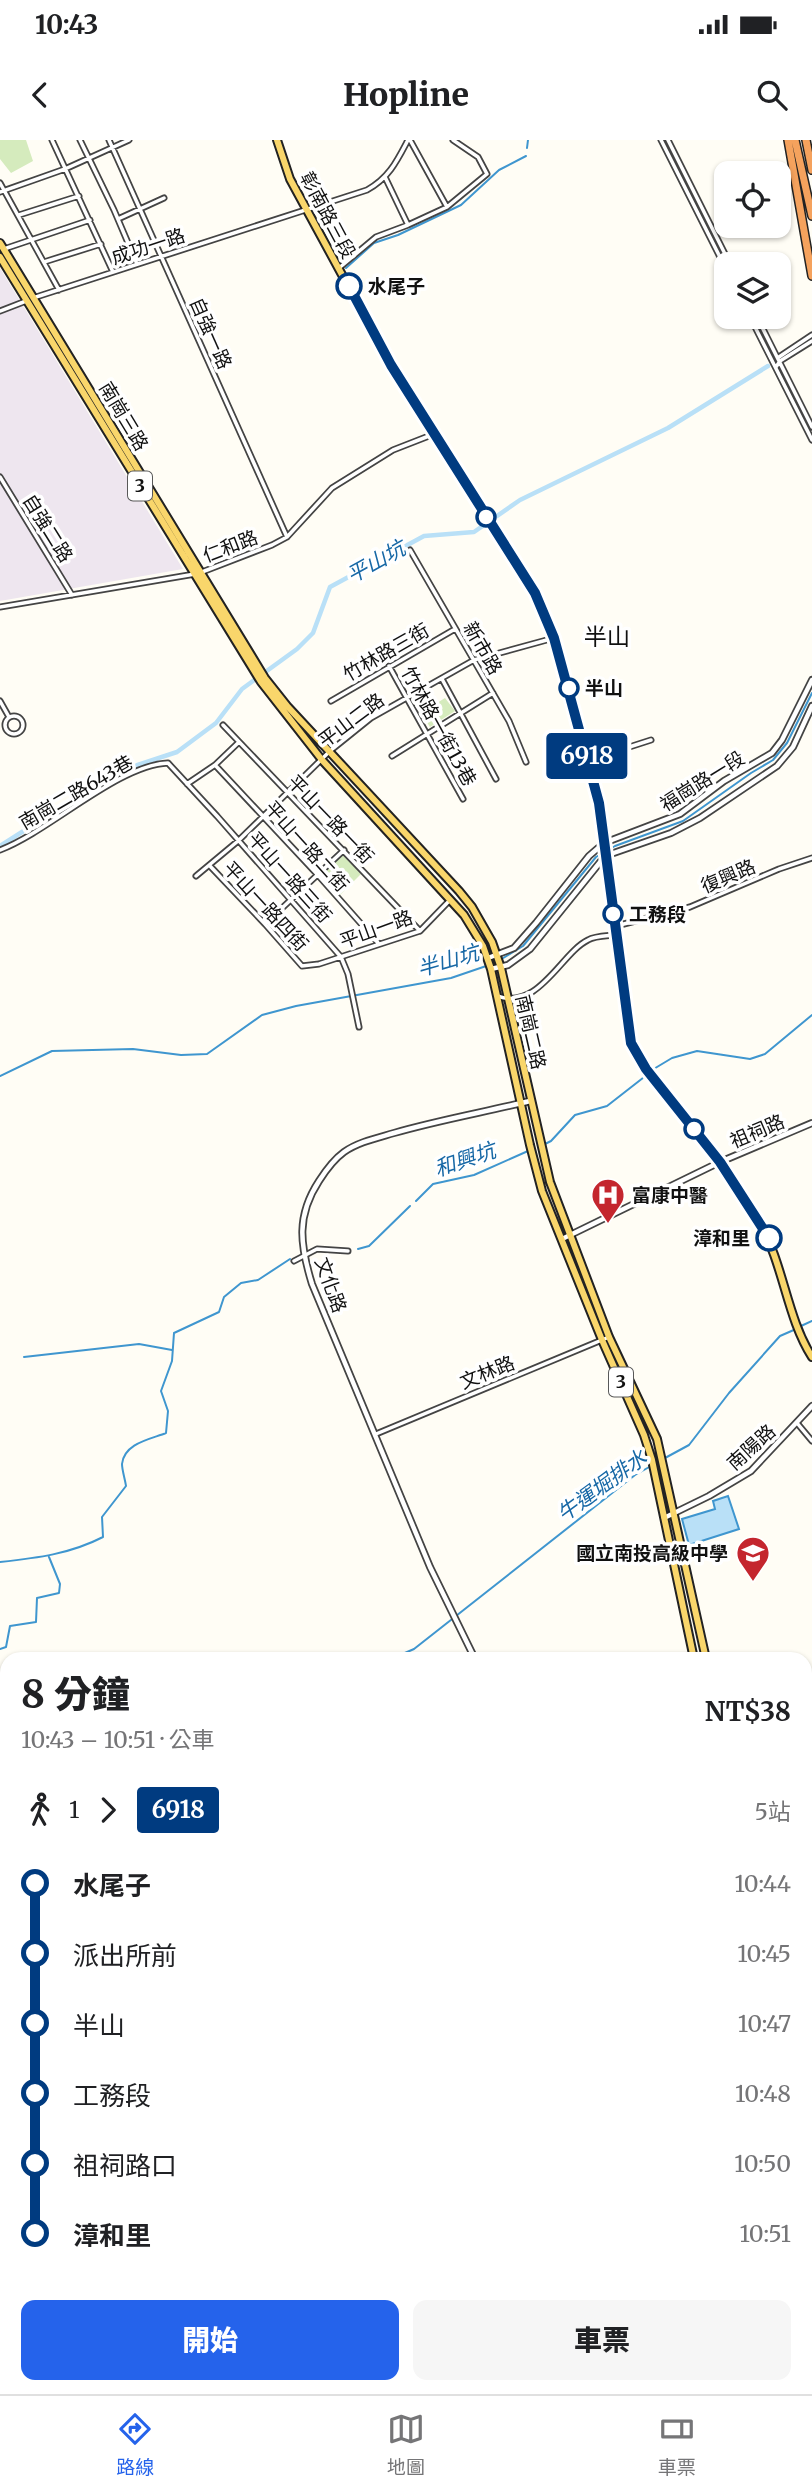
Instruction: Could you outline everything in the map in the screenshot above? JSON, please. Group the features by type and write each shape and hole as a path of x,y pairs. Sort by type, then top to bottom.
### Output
{"highway":[{"path":"788,140 812,276"},
{"path":"795,140 812,216"},
{"path":"806,140 812,170"}],"main road":[{"name":"彰南路三段","path":"277,140 290,179 391,365 535,593 554,638 599,803 628,1028 635,1052 720,1162 769,1238 798,1329 812,1357"},
{"name":"南崗三路","path":"2,246 30,299 263,680"},
{"name":"南崗三路","path":"0,257 30,299"},
{"name":"南崗二路","path":"263,680 472,908 484,926 501,968 550,1182 644,1434 664,1518"},
{"name":"南崗二路","path":"263,680 322,760 451,900 474,929 491,969 542,1191 588,1305 652,1426 673,1515"},
{"name":"3","path":"673,1515 704,1652"},
{"name":"3","path":"664,1518 693,1652"}],"street":[{"path":"52,140 113,272"},
{"path":"80,140 118,219 136,264"},
{"name":"自強一路","path":"109,140 287,537"},
{"path":"3,191 65,169 129,140"},
{"path":"408,225 385,177 409,140"},
{"path":"409,140 447,207"},
{"path":"339,268 376,237 447,207 487,174 478,156 461,142 453,140"},
{"path":"661,140 717,252"},
{"path":"668,140 724,252"},
{"name":"成功一路","path":"0,311 367,190 385,177"},
{"path":"0,183 59,290"},
{"path":"19,215 79,196"},
{"path":"118,219 164,198"},
{"path":"2,246 32,240 90,220"},
{"path":"44,262 101,244"},
{"path":"756,329 812,440"},
{"path":"763,329 812,427"},
{"path":"776,367 779,359 812,335"},
{"path":"771,358 779,359 812,341"},
{"name":"仁和路","path":"0,607 197,573 272,545 287,537 332,488 393,450 434,434"},
{"name":"自強二路","path":"0,477 72,595"},
{"name":"新市路","path":"410,550 509,721 526,762"},
{"name":"竹林路三街","path":"331,701 455,628"},
{"name":"平山二路","path":"196,876 239,841 330,751 371,718 474,660 554,638"},
{"name":"竹林路一街13巷","path":"390,666 463,799"},
{"path":"442,678 496,779"},
{"name":"福崗路一段","path":"488,958 514,948 589,856 673,817 724,781 772,754 782,740 812,680"},
{"path":"392,756 493,693"},
{"path":"0,701 9,717"},
{"name":"福崗路一段","path":"605,850 671,833 699,818 777,766 793,747 812,705"},
{"path":"9,717 21,718 24,726 19,733 8,732 5,724 9,717"},
{"path":"793,718 804,723"},
{"name":"平山一路一街","path":"223,725 420,931"},
{"path":"589,760 651,740"},
{"path":"187,784 215,765 239,742"},
{"name":"平山一路三街","path":"168,763 341,957 348,974 359,1027"},
{"name":"南崗二路643巷","path":"0,850 49,824 135,771 168,763"},
{"name":"平山一路二街","path":"215,765 379,944"},
{"path":"265,924 344,850"},
{"path":"491,969 501,968 518,960 530,949 605,850"},
{"name":"復興路","path":"614,927 691,908 779,869 812,858"},
{"name":"平山一路四街","path":"210,866 302,966"},
{"name":"平山一路","path":"302,966 319,964 420,931 451,900"},
{"path":"496,996 508,1000 532,991 545,982 587,940 615,935"},
{"name":"文化路","path":"472,1652 450,1612 312,1284 305,1256 303,1216 307,1202 327,1169 345,1151 360,1143 415,1127 530,1101"},
{"name":"祖祠路","path":"562,1239 720,1162 812,1123"},
{"path":"294,1261 317,1249 348,1251"},
{"name":"文林路","path":"376,1434 606,1338"},
{"name":"南陽路","path":"664,1518 751,1471 812,1406"},
{"path":"797,1423 812,1441"}],"shaded area":[{"path":"0,268 25,309 183,569 0,601"}],"green space":[{"path":"0,140 26,140 33,161 11,173 0,159"},
{"path":"445,698 455,711 430,727 421,713"},
{"path":"343,854 361,874 339,896 321,875"}],"water":[{"path":"728,1496 739,1529 689,1545 682,1519 715,1509 713,1501"}],"waterway":[{"path":"527,148 528,140"},
{"path":"346,268 374,243 398,235 461,205 499,170 526,156"},
{"name":"平山坑","path":"0,846 116,772 177,752 216,723 242,689 297,649 313,633 330,587 424,536 474,532 520,500 668,428 768,366"},
{"name":"半山坑","path":"500,960 523,946 596,857 615,846 683,821 773,760 787,743 812,693"},
{"name":"半山坑","path":"0,1076 52,1051 133,1049 181,1055 207,1054 262,1015 296,1006 451,978 495,963"},
{"name":"和興坑","path":"652,1070 672,1058 697,1051 750,1059 765,1054 812,1015"},
{"name":"和興坑","path":"545,1144 575,1115 607,1106 648,1074"},
{"name":"和興坑","path":"416,1201 433,1184 474,1175 528,1151"},
{"name":"和興坑","path":"358,1249 369,1246 410,1206"},
{"name":"和興坑","path":"0,1562 66,1551 103,1537 102,1517 126,1486 122,1466 124,1457 139,1443 166,1433 168,1411 161,1391 172,1361 174,1333 219,1312 224,1297 241,1283 258,1280 290,1259"},
{"name":"牛運堀排水","path":"801,1326 812,1321"},
{"name":"牛運堀排水","path":"665,1458 689,1445 729,1393 780,1336 796,1329"},
{"path":"24,1357 139,1344 172,1350"},
{"name":"牛運堀排水","path":"407,1652 635,1475 651,1466"},
{"name":"和興坑","path":"0,1649 6,1647 10,1626 36,1622 37,1598 59,1593 60,1584 49,1557"}],"bus line":[{"name":"6918","path":"349,286 391,365 535,593 554,638 599,803 631,1043 640,1061 720,1162 769,1238"}],"place":[{"name":"水尾子","path":"349,286"},
{"name":"半山","path":"569,688"},
{"name":"工務段","path":"613,914"},
{"name":"富康中醫","path":"608,1225"},
{"name":"漳和里","path":"769,1238"},
{"name":"國立南投高級中學","path":"753,1583"}],"district":[{"name":"半山","path":"607,637"}]}
